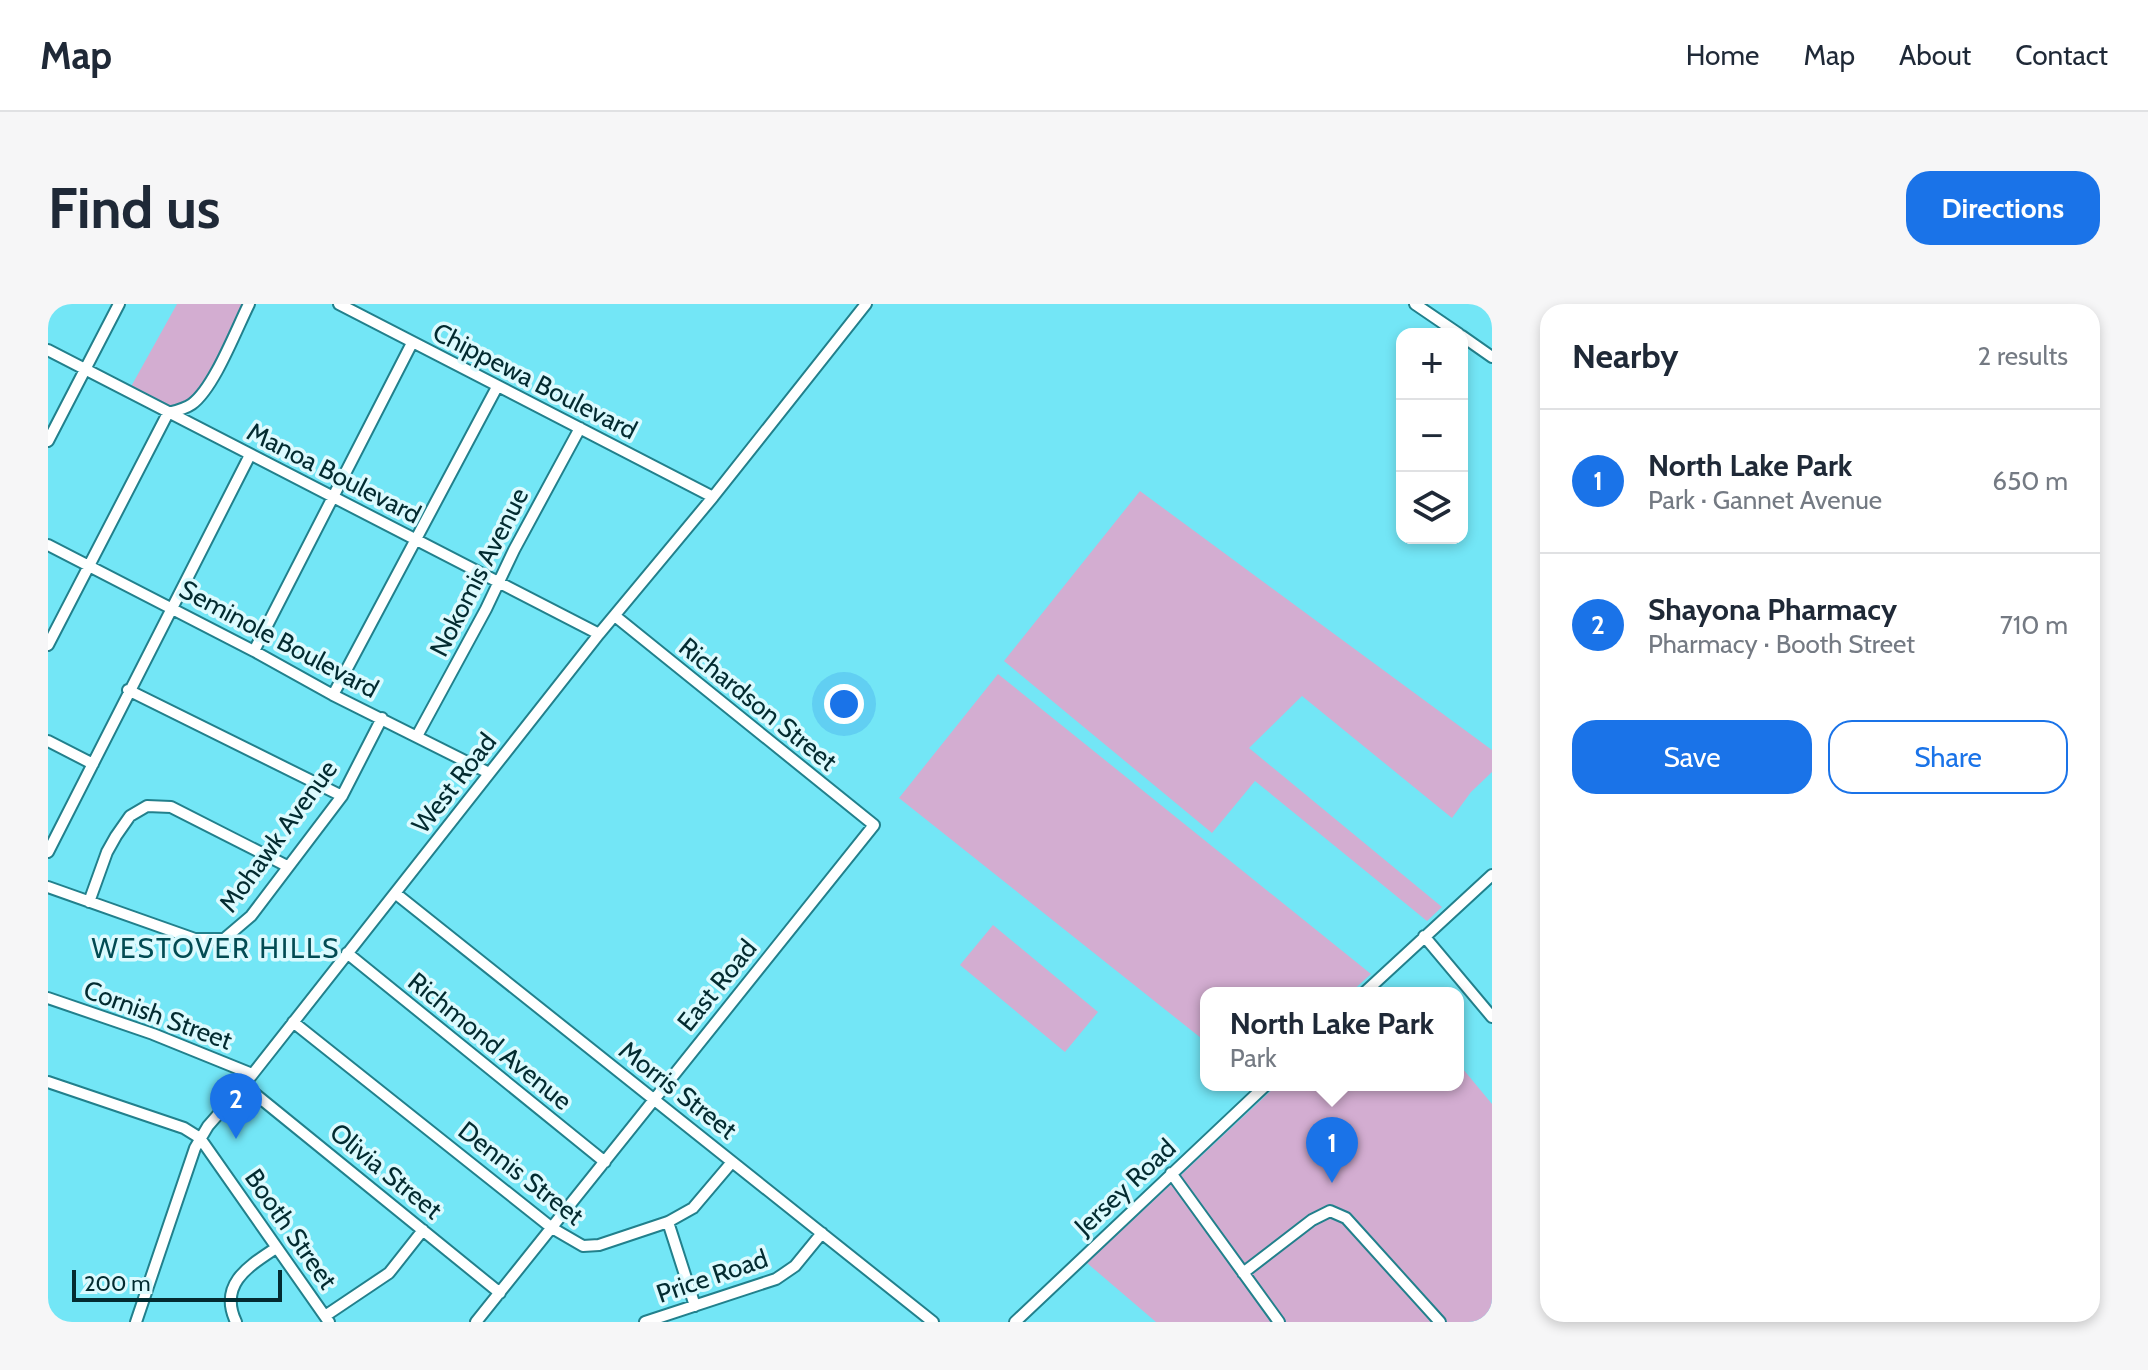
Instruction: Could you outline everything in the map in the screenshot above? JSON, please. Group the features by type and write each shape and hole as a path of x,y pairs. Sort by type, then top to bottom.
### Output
{"street":[{"path":"48,441 119,304"},
{"path":"48,645 168,413 192,404 200,396 249,304"},
{"name":"Chippewa Boulevard","path":"339,304 713,497"},
{"name":"West Road","path":"136,1322 200,1138 599,634 713,497 866,304"},
{"path":"1415,304 1450,328"},
{"path":"1468,340 1492,357"},
{"path":"254,651 412,343"},
{"name":"Manoa Boulevard","path":"48,350 599,634"},
{"path":"333,695 497,387"},
{"name":"Nokomis Avenue","path":"417,736 580,428"},
{"path":"48,852 250,455"},
{"name":"Seminole Boulevard","path":"48,545 489,773"},
{"name":"Richardson Street","path":"615,616 874,825"},
{"path":"128,690 342,796"},
{"name":"Mohawk Avenue","path":"48,887 195,939 224,939 251,916 342,796 382,718"},
{"path":"48,741 93,764"},
{"path":"89,902 116,836 130,816 147,806 171,807 287,866"},
{"name":"East Road","path":"476,1322 874,825"},
{"path":"1370,987 1492,875"},
{"name":"Morris Street","path":"395,893 933,1322"},
{"path":"1424,936 1492,1017"},
{"name":"Richmond Avenue","path":"347,953 605,1162"},
{"name":"Cornish Street","path":"48,998 153,1034 252,1074"},
{"name":"Dennis Street","path":"293,1022 552,1228 583,1246 599,1245 668,1222 693,1208 732,1162"},
{"path":"48,1082 184,1128 200,1138"},
{"name":"Olivia Street","path":"244,1085 500,1293"},
{"name":"Jersey Road","path":"1016,1322 1260,1091"},
{"name":"Booth Street","path":"200,1138 327,1319"},
{"path":"1171,1173 1279,1322"},
{"path":"1243,1273 1312,1220 1330,1211 1346,1218 1440,1322"},
{"path":"668,1222 695,1306"},
{"path":"327,1319 389,1273 423,1230"},
{"name":"Price Road","path":"645,1322 762,1285 785,1274 803,1258 822,1233"},
{"path":"236,1322 231,1303 234,1284 246,1269 276,1248"}],"shaded area":[{"path":"177,304 249,304 200,396 168,413 128,392"},
{"path":"1140,491 1492,750 1492,772 1471,792 1452,818 1302,696 1249,748 1442,907 1427,921 1255,781 1212,833 1004,661"},
{"path":"998,674 1371,974 1357,987 1200,987 1200,1037 899,798"},
{"path":"993,925 1098,1012 1065,1052 960,965"},
{"path":"1464,1070 1492,1104 1492,1322 1156,1322 1087,1263 1271,1091 1464,1091"}],"place":[{"name":"Shayona Pharmacy","path":"236,1139"},
{"name":"North Lake Park","path":"1332,1183"}],"district":[{"name":"WESTOVER HILLS","path":"216,948"}]}
